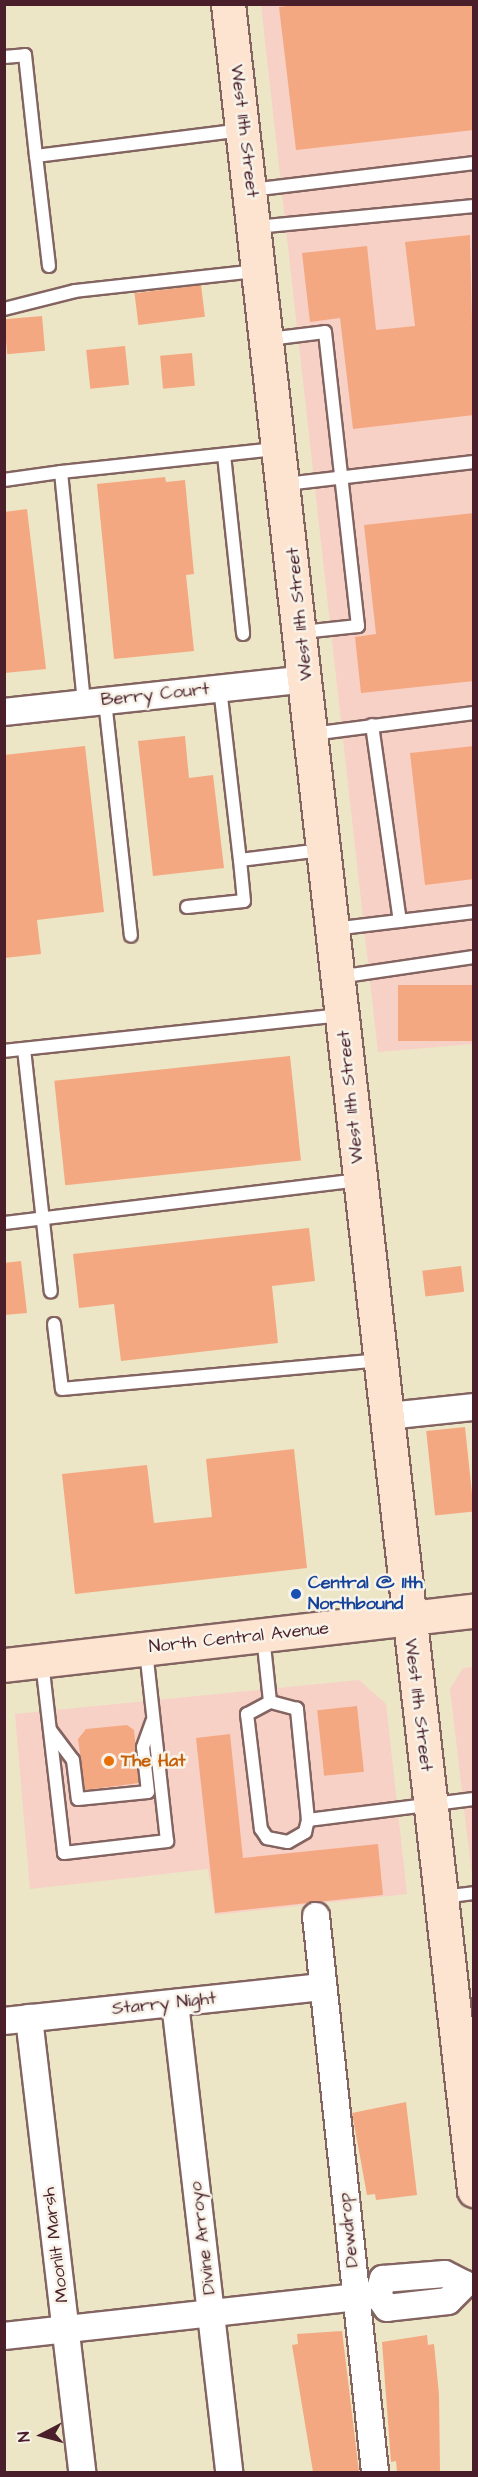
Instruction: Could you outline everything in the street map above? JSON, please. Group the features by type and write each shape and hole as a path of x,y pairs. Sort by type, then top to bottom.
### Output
{"street":[{"name":"West 11th Street","path":"228,4 286,484 326,850 337,977 388,1416 406,1620 430,1803 458,1895 474,2189"},
{"name":"Berry Court","path":"4,712 306,679"},
{"path":"388,1416 474,1407"},
{"name":"North Central Avenue","path":"4,1665 474,1611"},
{"name":"Dewdrop","path":"316,1916 323,1988 367,2296 375,2472"},
{"name":"Starry Night","path":"17,2020 323,1988"},
{"name":"Divine Arroyo","path":"175,2003 229,2472"},
{"name":"Moonlit Marsh","path":"17,2020 65,2330 82,2472"},
{"path":"367,2296 383,2280 445,2274 470,2284"},
{"path":"414,2277 416,2305"},
{"path":"4,2336 367,2296 387,2308 416,2305 447,2301 470,2284"}],"lane":[{"path":"4,57 25,55 49,266"},
{"path":"36,156 243,130"},
{"path":"251,190 474,163"},
{"path":"256,227 474,206"},
{"path":"4,309 75,291 260,270"},
{"path":"269,339 325,332 358,626 302,632"},
{"path":"4,480 281,449"},
{"path":"224,455 243,634"},
{"path":"286,484 474,462"},
{"path":"61,472 131,936"},
{"path":"187,907 244,900 220,688"},
{"path":"312,734 474,713"},
{"path":"372,725 400,921"},
{"path":"240,860 326,850"},
{"path":"332,929 474,912"},
{"path":"337,977 474,957"},
{"path":"4,1051 342,1015"},
{"path":"24,1049 45,1218 51,1292"},
{"path":"4,1223 361,1180"},
{"path":"54,1324 62,1389 381,1360"},
{"path":"263,1635 270,1702"},
{"path":"42,1660 64,1853 167,1841 145,1648"},
{"path":"270,1702 297,1709 308,1820 305,1832 288,1842 267,1838 261,1829 247,1714 270,1702"},
{"path":"50,1730 73,1760 78,1799 148,1792 143,1747 153,1718"},
{"path":"308,1820 474,1799"}],"shaded area":[{"path":"261,5 473,5 473,1044 378,1052"},
{"path":"473,1667 473,1884 450,1689 463,1668"},
{"path":"359,1680 386,1704 407,1894 215,1915 208,1869 30,1889 15,1714"}],"building":[{"path":"301,4 474,4 474,130 296,150 279,7"},
{"path":"470,235 474,415 353,429 340,318 310,322 302,253 367,246 376,330 415,326 405,242"},
{"path":"201,285 205,317 138,325 134,293"},
{"path":"42,316 45,351 7,354 4,319"},
{"path":"125,346 129,385 90,389 86,350"},
{"path":"192,353 195,386 163,389 160,356"},
{"path":"165,477 166,482 185,480 194,574 186,575 194,651 114,659 97,484"},
{"path":"27,509 46,669 4,673 4,512"},
{"path":"474,513 474,681 361,693 355,637 376,634 364,525"},
{"path":"185,736 189,778 213,775 224,868 153,876 138,741"},
{"path":"85,746 104,912 37,920 41,954 4,958 4,755"},
{"path":"474,746 474,879 425,885 410,753"},
{"path":"398,985 474,985 474,1041 398,1041"},
{"path":"290,1056 301,1160 65,1185 54,1081"},
{"path":"309,1228 315,1281 272,1286 278,1343 121,1361 114,1304 79,1308 73,1254"},
{"path":"21,1261 27,1313 4,1315 4,1263"},
{"path":"461,1266 464,1292 425,1297 422,1271"},
{"path":"465,1427 474,1512 435,1516 426,1431"},
{"path":"294,1449 307,1568 75,1594 62,1474 147,1465 154,1523 212,1517 206,1459"},
{"path":"357,1706 364,1772 324,1776 317,1710"},
{"name":"The Hat","path":"127,1725 134,1730 139,1783 85,1790 78,1739 86,1729"},
{"path":"230,1734 243,1858 378,1844 383,1895 215,1913 196,1738"},
{"path":"406,2102 417,2195 376,2200 375,2194 367,2195 352,2113"},
{"path":"342,2331 359,2472 313,2472 292,2345 298,2344 297,2334"},
{"path":"427,2335 428,2345 434,2344 439,2394 440,2472 397,2472 396,2461 391,2462 382,2342"}],"place":[{"name":"Central @ 11th Northbound","path":"296,1594"},
{"name":"The Hat","path":"109,1761"}]}
